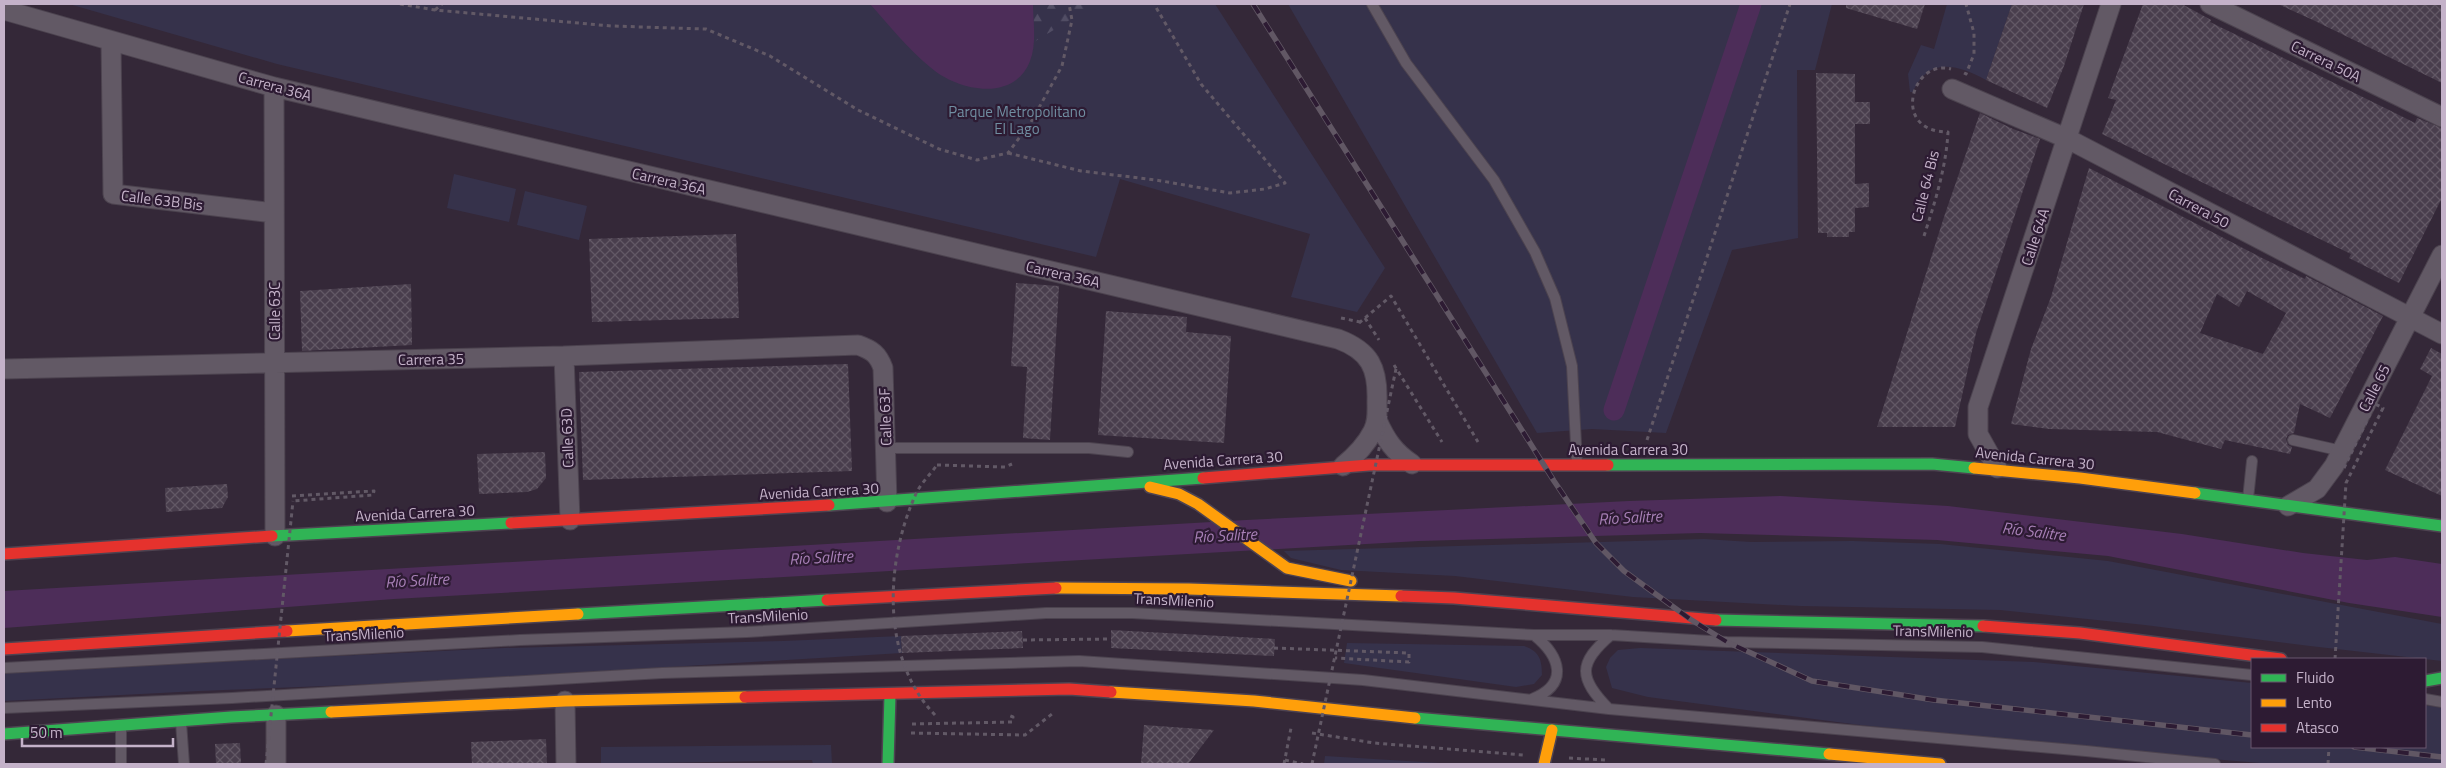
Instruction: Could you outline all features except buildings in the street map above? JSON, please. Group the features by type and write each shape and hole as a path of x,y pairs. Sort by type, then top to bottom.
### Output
{"main road":[{"name":"Avenida Carrera 30","path":"4,554 275,536 886,502 1343,466 1412,464 1932,464 1997,468 2442,526"},
{"path":"1129,483 1179,494 1198,504 1287,568 1454,598"},
{"path":"4,649 111,641 1045,588 1189,589 1454,598 1690,619 1984,626 2080,632 2274,658"},
{"path":"2426,681 2442,678"},
{"path":"2426,681 2442,683"},
{"path":"4,734 276,715 565,701 890,695 1069,689 1295,706 1850,760 1940,764"},
{"path":"888,764 890,695"},
{"path":"1545,761 1552,730"}],"street":[{"name":"Calle 64A","path":"1997,468 1978,434 1978,407 2111,4"},
{"name":"Carrera 50A","path":"2210,4 2442,117"},
{"name":"Carrera 36A","path":"4,10 274,87 1338,339 1353,345 1366,356 1373,368 1378,382 1377,420"},
{"name":"Calle 63B Bis","path":"111,41 113,194 274,213"},
{"name":"Calle 63C","path":"274,87 275,536"},
{"name":"Carrera 50","path":"1952,89 2068,139 2442,334"},
{"name":"Calle 65","path":"2288,506 2317,489 2343,460 2442,255"},
{"name":"Carrera 35","path":"4,369 564,356 858,345"},
{"name":"Calle 63F","path":"858,345 872,350 879,358 883,368 886,502"},
{"name":"Calle 63D","path":"564,356 570,520"},
{"path":"1377,420 1385,439 1412,464"},
{"path":"1343,466 1362,447 1372,433 1377,420"},
{"path":"565,701 566,764"},
{"path":"276,715 271,735 276,764"}],"lane":[{"path":"1372,4 1406,63 1494,180 1535,252 1552,290 1572,366 1577,464"},
{"path":"2293,440 2343,460"},
{"path":"886,448 1089,448 1128,452"},
{"path":"2248,501 2252,461"},
{"name":"TransMilenio","path":"4,668 520,640 757,632 1046,613 1132,613 1534,635 1612,635 1727,642 1982,647 2251,675"},
{"path":"1529,700 1544,694 1553,683 1558,669 1555,658 1546,645 1534,635"},
{"path":"1609,708 1593,693 1588,683 1587,660 1595,649 1612,635"},
{"path":"4,708 252,697 662,673 1079,661 1363,680 1609,708 2215,764"},
{"path":"2426,699 2442,702"},
{"path":"181,721 184,764"},
{"path":"121,726 121,764"}],"path":[{"path":"400,4 435,10 611,26 706,29 770,56 858,110 939,149 977,160 1008,153 1082,171 1156,180 1230,193 1265,189 1285,184 1201,84 1154,4"},
{"path":"435,10 442,4"},
{"path":"1008,153 1032,122 1062,66 1072,20 1069,4"},
{"path":"1644,450 1790,4"},
{"name":"Calle 64 Bis","path":"1924,236 1942,177 1948,132 1937,132 1922,126 1915,115 1912,104 1913,92 1924,76 1937,68 1948,68 1966,74 1974,54 1974,33 1966,4"},
{"path":"1338,339 1391,296 1482,448"},
{"path":"1365,318 1380,343"},
{"path":"1312,764 1396,369 1445,447"},
{"path":"2335,658 2346,483 2383,408 2375,404 2343,460"},
{"path":"937,465 916,494 901,532 893,573 895,621 901,655 920,700 935,715 944,715"},
{"path":"266,764 293,501 373,495 374,491 296,495"},
{"path":"1022,640 1111,640"},
{"path":"1274,648 1409,653 1409,662 1335,658"},
{"path":"1295,706 1284,762 1303,764"},
{"path":"889,724 911,733 1026,735 1051,714 1061,714"},
{"path":"927,724 1012,722 1013,717 1000,715"},
{"path":"1282,729 1300,731"},
{"path":"1310,733 1374,743 1545,761 1606,760"},
{"path":"2328,764 2329,748"}],"green space":[{"name":"Parque Metropolitano El Lago","path":"69,4 1215,4 1385,268 1357,312 1291,297 1310,234 1120,179 1096,257 277,64"},
{"path":"1033,4 1093,4 1093,6 1034,42"},
{"path":"1288,4 1832,4 1815,70 1797,70 1798,238 1732,250 1666,433 1592,429 1537,433"},
{"path":"1947,4 2012,4 1986,80 1965,70 1945,67 1936,68 1927,73 1913,92 1910,92 1908,74 1921,45 1934,49"},
{"path":"454,174 516,189 509,222 447,208"},
{"path":"525,191 587,206 579,240 517,225"},
{"path":"1704,539 1751,542 1853,541 1940,544 2108,561 2442,624 2442,661 2145,625 2000,610 1801,606 1633,597 1455,576 1341,570 1291,558 1284,551"},
{"path":"901,636 902,653 402,683 4,701 4,672 504,648"},
{"path":"1347,643 1524,646 1533,650 1539,656 1542,675 1534,684 1516,687 1344,663"},
{"path":"1640,648 2034,662 2251,683 2251,748 2426,748 2426,705 2442,708 2442,764 2272,764 2200,758 1860,725 1648,697 1612,688 1606,667 1610,658 1618,650"},
{"path":"831,745 832,764 813,764 812,760 601,764 601,747"},
{"path":"1325,756 1456,764 1324,764"}],"water":[{"path":"870,4 1033,4 1034,40 1030,61 1022,74 1011,83 998,88 969,87 941,75 930,67 899,37"},
{"name":"Río Salitre","path":"1781,496 1948,506 2182,534 2303,553 2367,560 2395,557 2442,564 2442,617 2349,603 2108,556 1937,540 1700,533 1419,541 394,599 4,628 4,591 1246,520 1629,501"}],"waterway":[{"path":"1614,410 1751,4"}],"railway":[{"path":"1253,4 1554,481 1596,543 1624,571 1690,619 1727,642 1812,681 1934,700 2251,735"},
{"path":"2363,748 2442,757"}],"traffic: fast":[{"path":"1608,465 1932,464 1974,468"},
{"path":"829,505 1203,478"},
{"path":"2195,493 2442,526"},
{"path":"272,536 511,523"},
{"path":"578,614 827,600"},
{"path":"1716,620 1983,626"},
{"path":"2426,681 2442,678"},
{"path":"888,764 890,695"},
{"path":"4,734 231,717 331,712"},
{"path":"1415,718 1829,754"}],"traffic: slow":[{"path":"1974,468 2080,478 2195,493"},
{"path":"1150,487 1179,494 1198,504 1287,568 1351,581"},
{"path":"1056,588 1189,589 1401,596"},
{"path":"287,631 578,614"},
{"path":"1111,692 1254,701 1415,718"},
{"path":"331,712 565,701 745,697"},
{"path":"1544,764 1552,730"},
{"path":"1829,754 1940,764"}],"traffic: jam":[{"path":"1203,478 1369,465 1608,465"},
{"path":"511,523 829,505"},
{"path":"4,554 272,536"},
{"path":"827,600 1056,588"},
{"path":"1401,596 1454,598 1716,620"},
{"path":"1983,626 2080,633 2273,658"},
{"path":"4,649 287,631"},
{"path":"745,697 1069,689 1111,692"}]}
